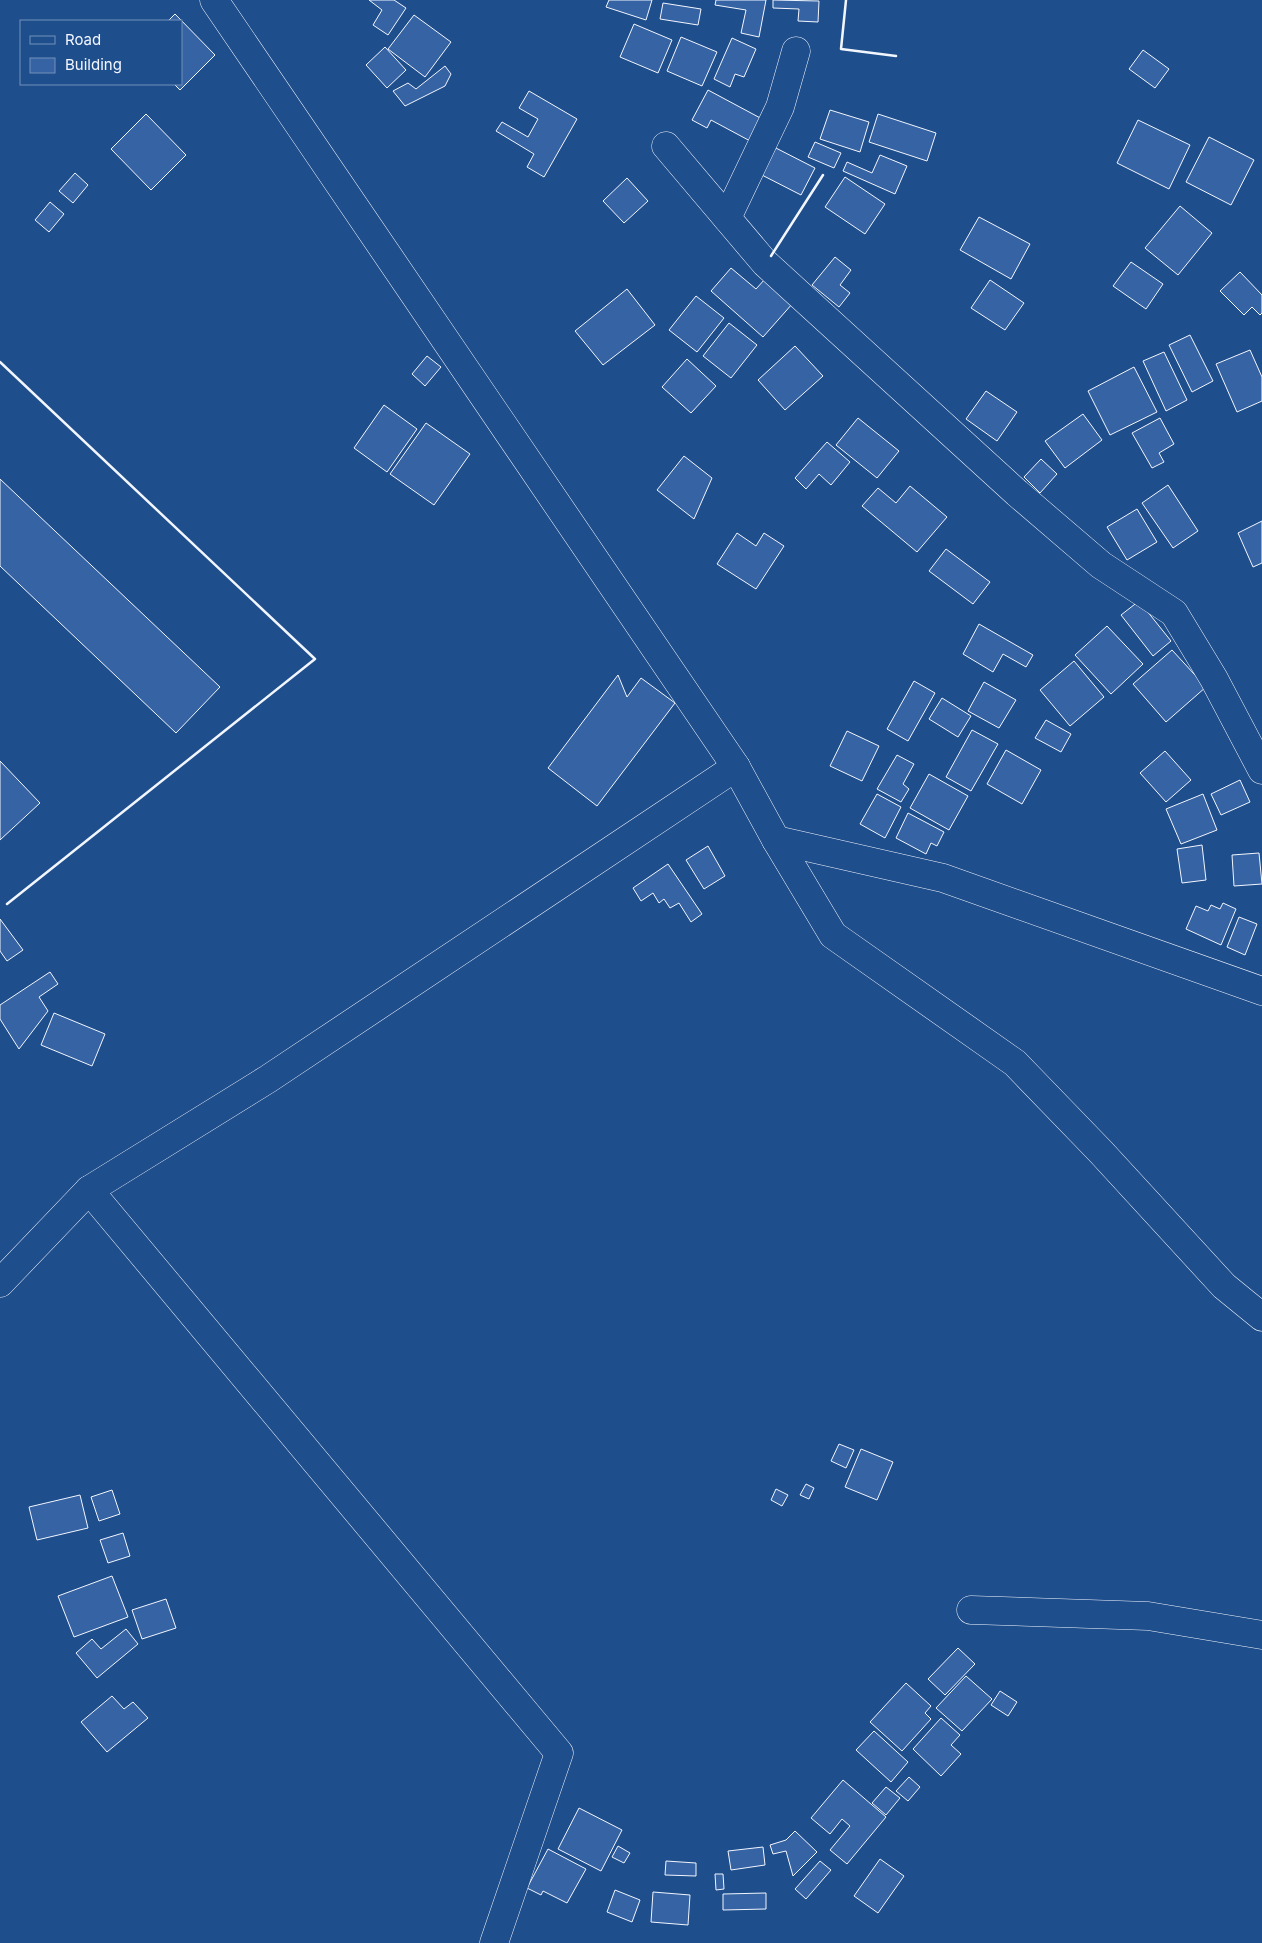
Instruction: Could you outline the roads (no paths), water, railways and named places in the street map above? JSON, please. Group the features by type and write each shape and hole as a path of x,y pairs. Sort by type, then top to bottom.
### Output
{"street":[{"path":"214,0 736,767 776,840 833,935 1015,1063 1101,1152 1224,1286 1262,1317"},
{"path":"727,218 780,107 796,51"},
{"path":"666,146 765,263 1017,493 1101,565 1174,613 1214,679 1262,770"},
{"path":"0,1284 89,1190 268,1079 736,767"},
{"path":"776,840 942,878 1262,991"},
{"path":"89,1190 559,1753 494,1943"},
{"path":"971,1610 1148,1616 1262,1635"}]}
